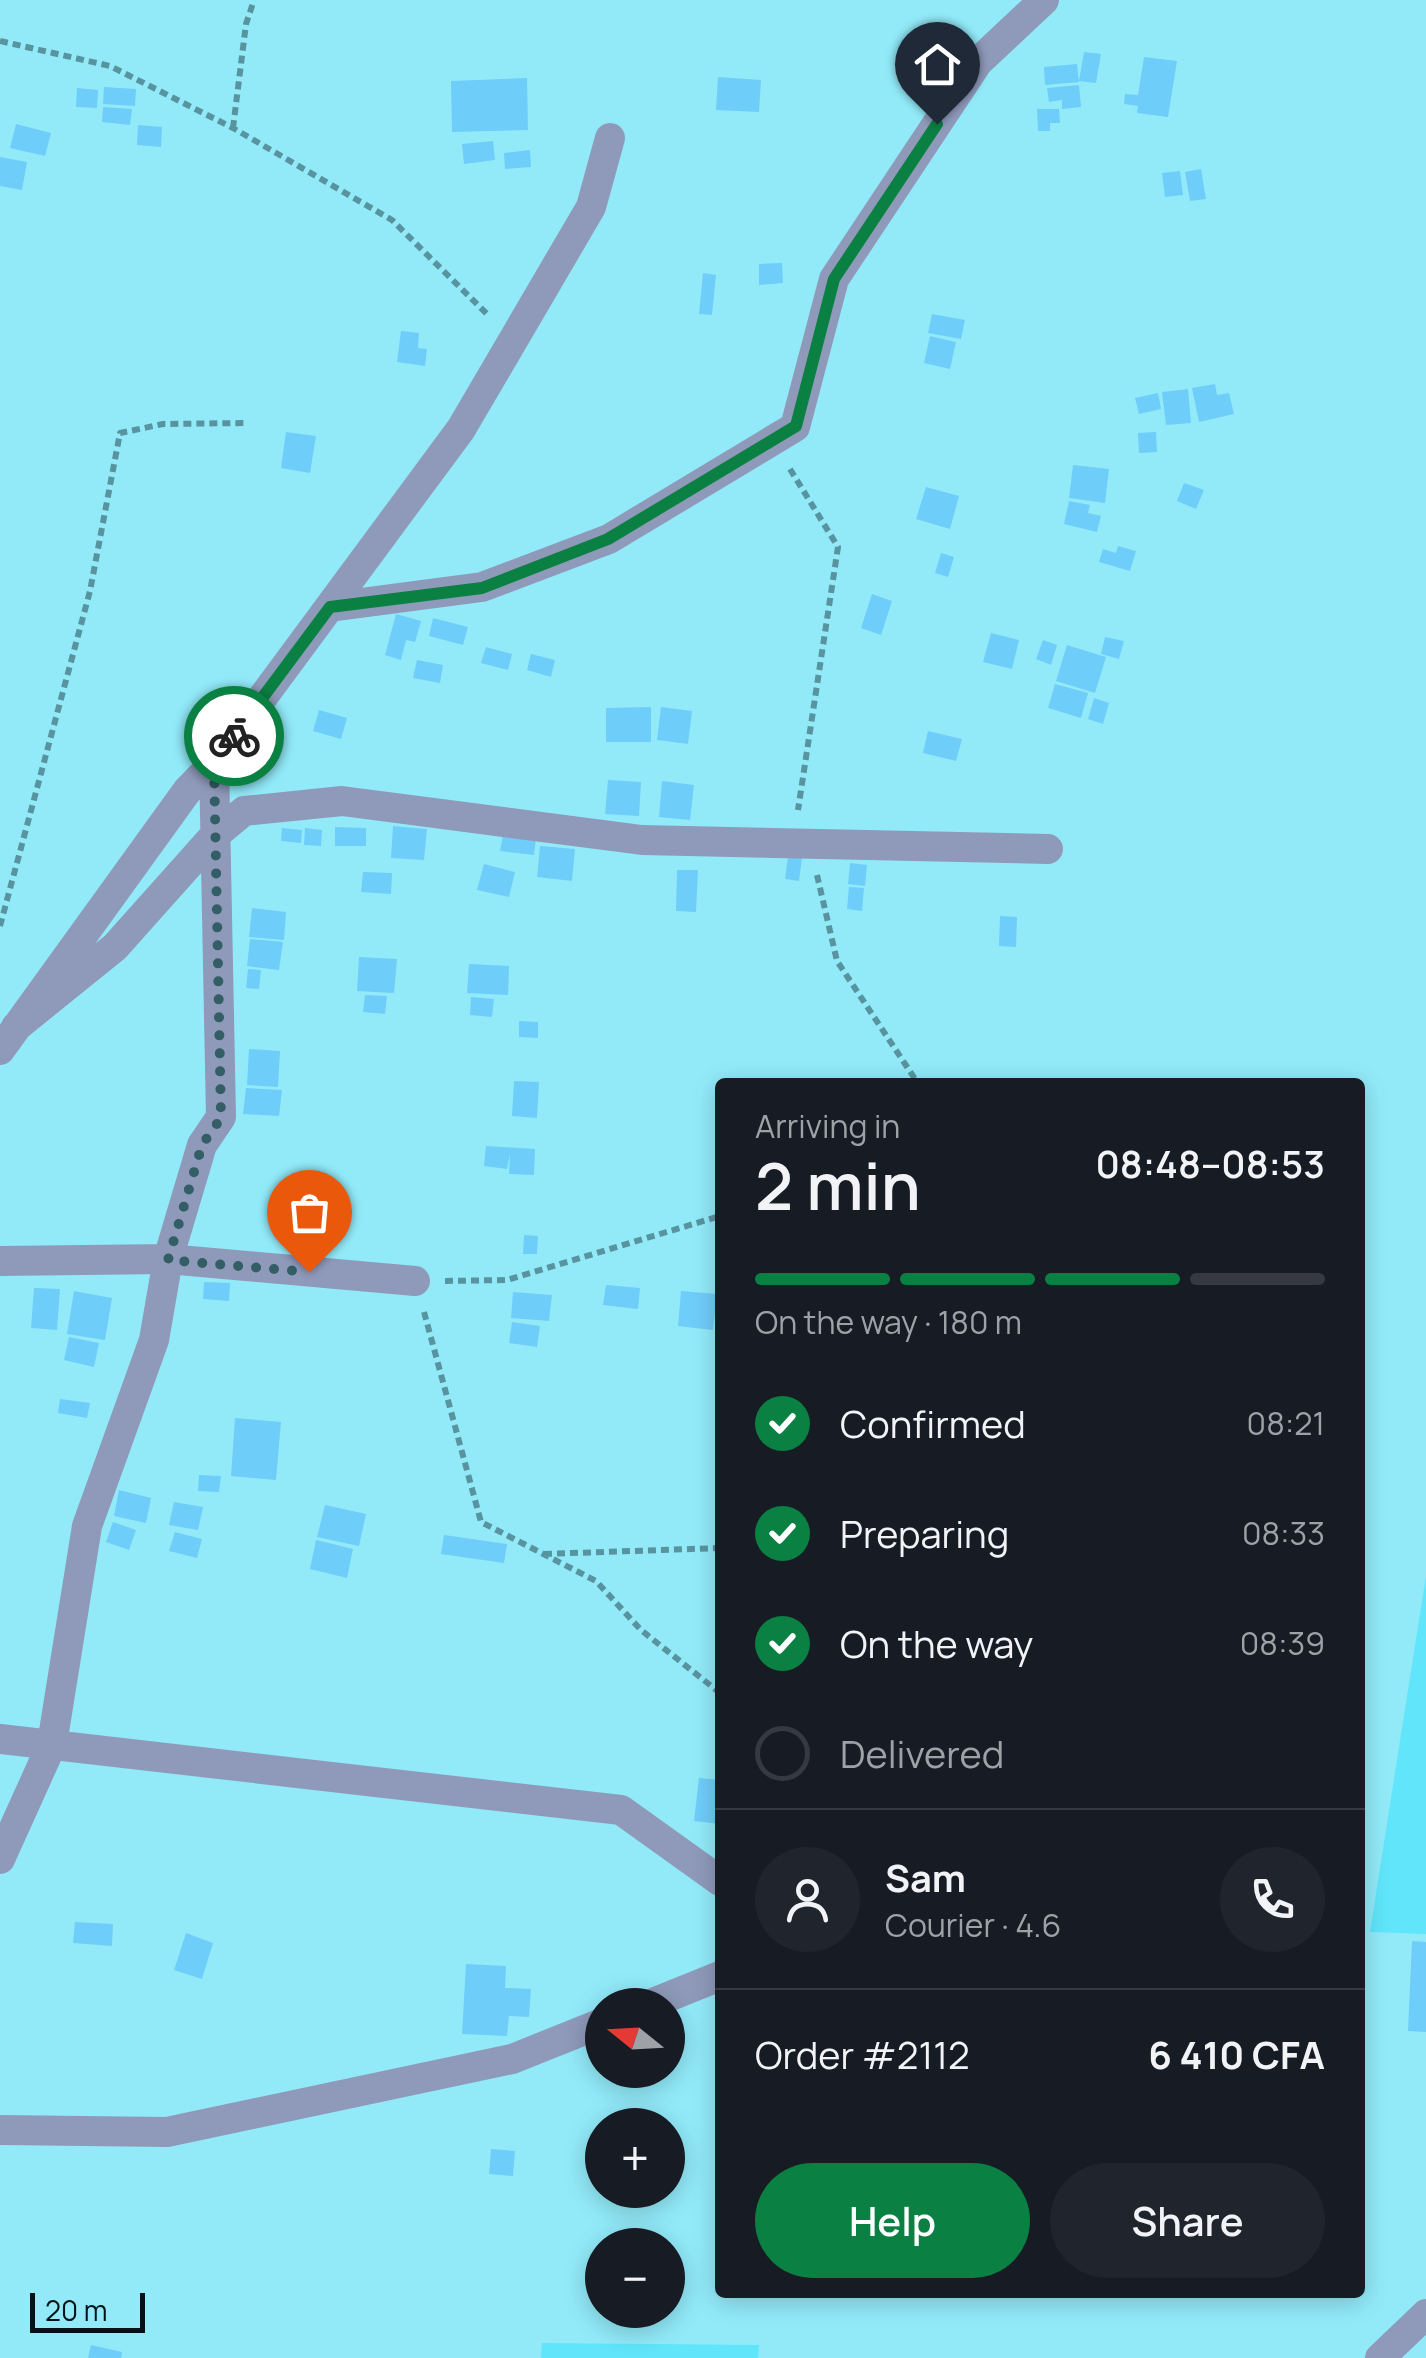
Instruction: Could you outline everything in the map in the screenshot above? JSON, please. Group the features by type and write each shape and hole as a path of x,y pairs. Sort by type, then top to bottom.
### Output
{"street":[{"path":"330,607 482,588 608,539 796,426 834,279 978,62 1044,0"},
{"path":"8,1038 186,790 214,763 461,429 590,207 610,138"},
{"path":"0,1859 52,1744 87,1526 154,1340 168,1260 202,1145 221,1118 214,763"},
{"path":"8,1038 115,946 215,835 244,811 342,801 642,840 1048,849"},
{"path":"0,1262 168,1260 415,1281"},
{"path":"0,1739 621,1810 715,1877"},
{"path":"685,1990 715,1978"},
{"path":"0,2130 166,2132 512,2059 585,2030"},
{"path":"1380,2358 1426,2314"}],"path":[{"path":"233,128 246,24 254,0"},
{"path":"0,41 110,66 233,128 392,220 514,342"},
{"path":"0,926 90,591 120,433 163,424 248,423"},
{"path":"772,440 838,547 797,806 838,962 914,1078"},
{"path":"715,1218 508,1280 415,1281 481,1522 596,1581 641,1630 715,1689"},
{"path":"543,1554 715,1548"}],"shaded area":[{"path":"1426,1576 1426,1934 1370,1932 1399,1747"},
{"path":"542,2343 759,2345 758,2358 541,2358"}],"building":[{"path":"1084,52 1101,54 1096,83 1079,81"},
{"path":"1144,57 1177,61 1168,117 1137,113 1138,106 1124,104 1125,94 1138,95"},
{"path":"1077,64 1079,82 1045,85 1044,67"},
{"path":"718,77 761,80 759,112 716,110"},
{"path":"527,78 528,130 452,132 451,81"},
{"path":"1079,85 1081,107 1062,109 1062,100 1049,102 1047,88"},
{"path":"104,87 136,89 135,106 103,104"},
{"path":"77,88 98,90 97,108 76,107"},
{"path":"103,107 132,109 130,125 102,122"},
{"path":"1037,109 1059,109 1060,123 1050,123 1050,131 1038,131"},
{"path":"16,124 51,133 45,156 10,148"},
{"path":"138,125 162,127 161,147 137,145"},
{"path":"493,141 495,160 464,164 462,144"},
{"path":"530,150 531,167 505,169 504,153"},
{"path":"0,157 27,162 22,190 0,186"},
{"path":"1201,169 1206,199 1190,201 1185,172"},
{"path":"1180,171 1183,195 1165,197 1162,173"},
{"path":"782,263 783,283 759,285 759,264"},
{"path":"703,273 716,275 712,315 699,314"},
{"path":"932,314 965,320 961,339 928,333"},
{"path":"401,331 419,333 418,348 427,349 425,366 397,362"},
{"path":"930,336 956,342 950,369 924,363"},
{"path":"1215,384 1217,395 1229,393 1234,414 1199,422 1192,388"},
{"path":"1188,389 1191,423 1166,425 1162,392"},
{"path":"1158,393 1161,409 1139,414 1135,398"},
{"path":"286,432 316,436 310,473 281,468"},
{"path":"1156,432 1157,452 1139,453 1138,433"},
{"path":"1073,465 1109,469 1105,503 1069,498"},
{"path":"1184,483 1204,490 1196,509 1177,501"},
{"path":"926,487 959,496 950,529 916,519"},
{"path":"1069,501 1090,505 1088,513 1101,516 1097,532 1064,524"},
{"path":"1118,546 1136,551 1130,571 1099,562 1103,549 1116,553"},
{"path":"941,553 954,557 948,577 935,573"},
{"path":"872,594 892,601 881,635 861,628"},
{"path":"396,614 421,621 415,642 406,640 401,660 385,655"},
{"path":"433,618 468,627 463,645 429,636"},
{"path":"991,633 1019,640 1012,669 983,662"},
{"path":"1105,637 1124,641 1119,659 1101,654"},
{"path":"1043,640 1057,645 1051,665 1036,659"},
{"path":"1067,645 1106,657 1095,693 1056,681"},
{"path":"486,647 512,654 508,670 481,663"},
{"path":"531,654 555,660 551,677 527,670"},
{"path":"417,660 443,665 440,683 413,678"},
{"path":"1055,684 1088,693 1081,718 1048,708"},
{"path":"1094,698 1109,703 1103,724 1088,719"},
{"path":"651,707 651,742 606,742 606,708"},
{"path":"661,707 692,711 688,744 657,740"},
{"path":"319,710 347,718 341,739 313,731"},
{"path":"928,731 962,739 956,761 923,753"},
{"path":"608,780 641,782 639,816 605,814"},
{"path":"662,781 694,785 690,820 659,817"},
{"path":"393,826 427,829 424,860 391,858"},
{"path":"335,827 366,828 366,846 335,846"},
{"path":"282,828 302,830 301,843 281,841"},
{"path":"305,828 322,830 321,846 304,845"},
{"path":"503,835 536,838 534,855 500,851"},
{"path":"540,846 575,849 572,881 537,877"},
{"path":"788,856 802,857 799,881 785,879"},
{"path":"850,863 867,865 865,886 848,884"},
{"path":"484,864 515,872 509,897 477,890"},
{"path":"677,870 698,870 696,912 676,911"},
{"path":"363,872 392,873 391,894 361,892"},
{"path":"849,887 864,888 862,911 847,909"},
{"path":"252,908 286,912 284,940 249,937"},
{"path":"1000,916 1017,917 1016,947 999,946"},
{"path":"250,939 283,942 279,970 247,966"},
{"path":"359,957 397,959 394,993 357,991"},
{"path":"469,964 509,966 508,995 467,993"},
{"path":"248,969 261,970 259,989 246,988"},
{"path":"365,995 387,996 385,1014 363,1012"},
{"path":"471,997 494,999 492,1017 470,1015"},
{"path":"519,1021 538,1022 538,1038 519,1037"},
{"path":"249,1049 280,1051 278,1087 247,1085"},
{"path":"514,1081 539,1082 537,1118 512,1116"},
{"path":"246,1088 282,1090 279,1116 243,1114"},
{"path":"486,1146 535,1149 534,1175 509,1174 510,1154 507,1169 484,1166"},
{"path":"524,1235 538,1236 537,1254 523,1254"},
{"path":"204,1282 230,1283 229,1301 203,1299"},
{"path":"606,1285 640,1288 638,1309 603,1305"},
{"path":"34,1288 60,1289 57,1330 31,1328"},
{"path":"74,1291 112,1298 105,1340 67,1334"},
{"path":"681,1291 715,1294 713,1330 678,1326"},
{"path":"513,1292 552,1295 549,1321 511,1318"},
{"path":"512,1322 540,1326 537,1347 509,1343"},
{"path":"69,1337 99,1343 94,1367 64,1360"},
{"path":"60,1399 90,1403 87,1418 58,1413"},
{"path":"235,1418 281,1422 276,1480 231,1476"},
{"path":"199,1475 221,1476 219,1492 198,1491"},
{"path":"119,1490 151,1498 146,1523 114,1516"},
{"path":"174,1502 203,1507 198,1530 169,1525"},
{"path":"325,1505 366,1514 359,1546 317,1537"},
{"path":"113,1522 136,1530 129,1550 106,1542"},
{"path":"175,1532 202,1539 197,1558 169,1551"},
{"path":"444,1535 507,1544 504,1563 441,1554"},
{"path":"316,1540 353,1549 347,1578 310,1569"},
{"path":"699,1778 715,1780 715,1823 694,1821"},
{"path":"75,1922 113,1924 112,1946 73,1943"},
{"path":"186,1933 213,1943 202,1979 174,1970"},
{"path":"1412,1941 1426,1942 1426,2032 1408,2031"},
{"path":"466,1964 506,1966 505,1988 531,1989 529,2017 509,2016 507,2036 462,2034"},
{"path":"491,2149 515,2151 513,2176 489,2174"},
{"path":"91,2345 122,2352 121,2358 88,2358"}],"way so far":[{"path":"234,736 214,763 221,1118 202,1145 168,1260 309,1272"}],"route":[{"path":"234,736 330,607 482,588 608,539 796,426 834,279 937,124"}]}
